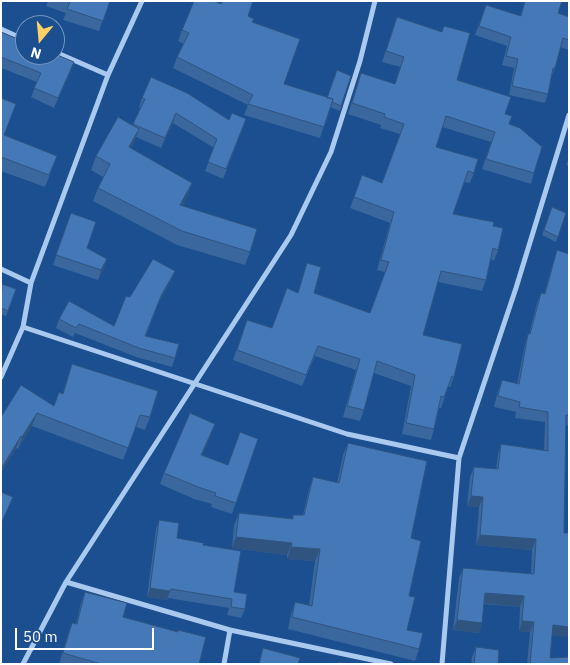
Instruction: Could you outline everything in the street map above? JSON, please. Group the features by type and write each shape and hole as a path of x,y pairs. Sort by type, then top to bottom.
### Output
{"street":[{"path":"1,377 23,326 31,283 108,75 142,1"},
{"path":"23,664 66,582 291,235 331,152 360,61 375,1"},
{"path":"1,29 15,35"},
{"path":"65,56 108,75"},
{"path":"442,664 460,458 516,288 569,115"},
{"path":"1,270 31,283"},
{"path":"23,326 347,434 460,458"},
{"path":"66,582 230,630 391,664"},
{"path":"224,664 230,630"}],"building":[{"path":"67,1 110,1 103,21 67,9 70,2"},
{"path":"194,1 214,1 221,4 222,1 253,1 248,16 254,19 252,22 300,39 284,84 333,99 324,127 248,104 253,95 177,57 189,33 182,30"},
{"path":"525,1 562,1 558,13 569,17 569,40 563,38 555,68 553,68 548,94 512,86 518,59 506,56 511,37 479,26 486,5 521,16"},
{"path":"397,17 442,32 444,26 470,33 457,80 511,97 505,114 512,116 509,124 520,128 542,147 534,173 486,159 495,132 446,116 436,147 478,159 474,173 468,171 453,214 494,222 493,226 503,228 498,250 493,248 486,280 441,271 423,335 462,344 454,377 452,376 444,397 441,396 434,429 406,423 415,375 377,361 364,410 347,406 360,359 318,346 306,375 237,350 247,320 272,328 287,288 298,293 307,263 321,267 314,293 370,313 389,262 381,260 394,212 354,197 362,175 382,183 404,124 384,117 385,114 352,103 361,73 395,84 404,57 386,51"},
{"path":"1,32 15,38 15,63 1,57"},
{"path":"65,58 74,62 58,98 34,88 41,73 21,65 65,65"},
{"path":"337,70 351,76 341,106 332,102 333,99 327,98"},
{"path":"151,77 187,93 229,120 232,113 246,119 226,169 208,162 217,139 176,113 165,138 133,124 145,99 142,98"},
{"path":"1,98 16,104 4,135 57,156 49,175 1,157"},
{"path":"118,117 139,129 129,147 192,183 180,205 257,229 250,252 182,231 98,188 110,164 96,156"},
{"path":"552,207 566,213 558,237 544,230"},
{"path":"71,213 96,222 87,248 107,259 101,270 56,255"},
{"path":"557,250 569,254 569,415 566,415 564,533 569,533 569,627 553,625 550,658 569,657 569,664 530,664 534,622 522,621 524,596 485,593 482,623 457,620 463,568 534,574 536,539 480,535 483,497 471,496 474,467 498,469 501,444 548,451 548,412 519,407 520,402 498,396 502,380 519,384 528,334 530,334 541,293 545,294"},
{"path":"153,259 175,271 161,296 145,336 179,344 175,358 139,348 79,324 76,328 59,319 69,301 114,326 126,296 130,297"},
{"path":"2,284 16,289 8,311 1,308"},
{"path":"72,364 158,391 150,417 140,415 128,448 37,413 1,469 1,417 21,385 54,406 59,392 63,394"},
{"path":"190,413 215,424 201,455 228,465 240,432 258,439 236,503 215,496 216,493 164,473"},
{"path":"348,443 427,461 411,538 421,541 409,596 415,597 407,630 423,633 419,649 292,617 295,602 312,606 320,549 291,547 292,543 236,537 239,513 293,519 293,515 304,515 313,477 339,483"},
{"path":"1,492 13,497 1,524"},
{"path":"159,520 179,523 177,538 204,543 203,545 241,551 234,592 247,594 245,609 231,607 232,599 171,589 170,591 150,588"},
{"path":"85,592 127,603 123,617 178,632 178,630 206,637 199,664 101,664 63,653 72,623 77,624"},
{"path":"476,647 499,650 498,664 474,664"},
{"path":"263,648 300,658 298,664 259,664"}]}
